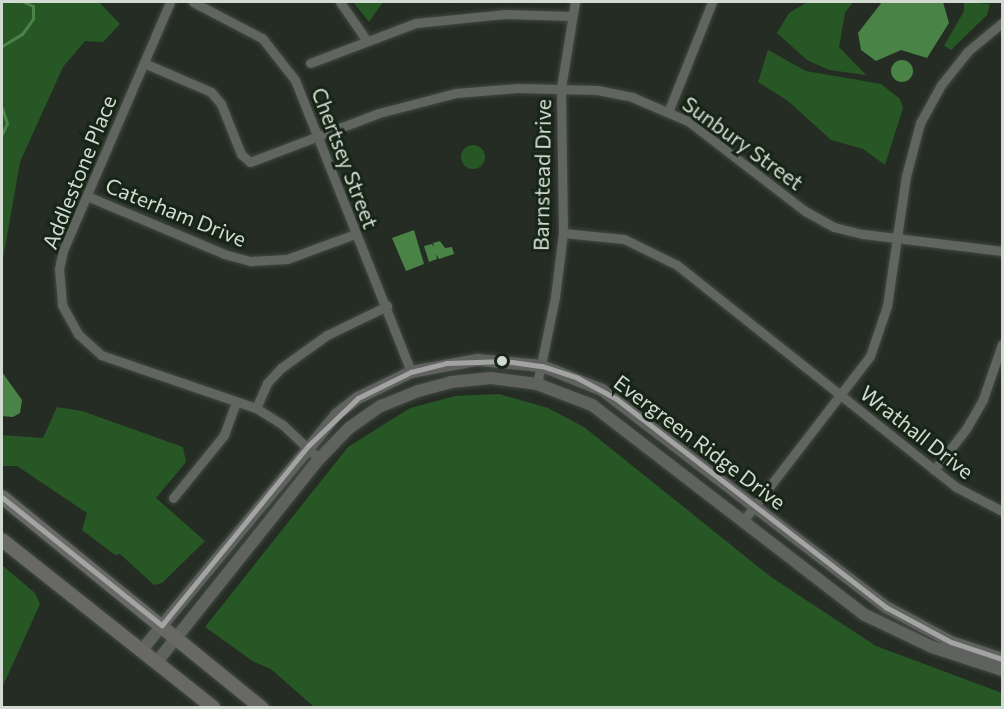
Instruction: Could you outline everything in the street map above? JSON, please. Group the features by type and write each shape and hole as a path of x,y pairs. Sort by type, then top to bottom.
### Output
{"main road":[{"path":"2,497 262,708"},
{"path":"2,540 214,708"}],"street":[{"name":"Addlestone Place","path":"170,2 87,196 59,269 62,305 78,334 116,363 256,408 308,446 319,459"},
{"name":"Chertsey Street","path":"192,2 244,26 277,52 295,80 355,234 387,306 411,372"},
{"path":"340,2 367,41"},
{"name":"Barnstead Drive","path":"537,384 542,366 563,233 561,88 575,2"},
{"path":"669,110 712,2"},
{"path":"310,63 426,22 504,14 571,16"},
{"path":"743,521 842,396 870,356 887,306 909,157 920,123 940,85 968,51 1002,23"},
{"name":"Sunbury Street","path":"144,63 217,97 242,154 250,162 319,138 379,113 456,93 561,88 632,97 669,110 713,138 805,211 834,227 897,239 1002,252"},
{"name":"Caterham Drive","path":"87,196 224,254 251,261 287,259 355,234"},
{"name":"Wrathall Drive","path":"563,233 624,239 661,256 934,470 971,496 1002,511"},
{"path":"256,408 267,383 281,368 327,335 387,306"},
{"path":"934,470 966,429 983,399 1002,344"},
{"name":"Evergreen Ridge Drive","path":"141,651 308,446 336,415 358,398 411,372 478,360 542,366 578,378 617,399 886,607 951,642 1002,659"},
{"name":"Evergreen Ridge Drive","path":"156,663 319,459 364,417 418,391 469,379 537,384 576,397 606,413 865,615 932,647 1002,670"},
{"path":"173,498 224,435 236,402"}],"shaded area":[{"path":"2,2 99,2 120,24 103,42 85,41 63,67 20,162 2,265"},
{"path":"353,2 383,2 369,22"},
{"path":"807,2 853,2 845,13 839,47 866,75 829,70 807,60 777,33 789,13"},
{"path":"882,2 943,2 949,23 927,58 901,50 876,61 861,50 858,33"},
{"path":"964,2 990,4 987,15 951,50 944,46 964,11"},
{"path":"768,50 806,71 881,84 900,99 903,108 885,165 863,149 831,140 788,101 758,82"},
{"path":"902,60 910,63 913,71 910,79 902,82 894,79 891,71 894,63"},
{"path":"473,145 482,148 485,157 482,166 473,169 464,166 461,157 464,148"},
{"path":"414,230 424,264 406,271 392,238"},
{"path":"440,241 445,248 452,247 454,254 439,259 436,254 437,259 429,262 424,246 432,244 434,247 433,243"},
{"path":"2,372 22,400 20,413 13,417 2,416"},
{"path":"499,394 548,408 584,427 771,577 876,646 1002,693 1002,707 314,707 271,669 254,662 205,627 348,447 410,408 455,396"},
{"path":"57,407 82,411 183,447 186,462 156,498 205,541 162,583 154,585 120,554 115,555 82,530 87,513 17,466 2,466 2,435 43,438"},
{"path":"2,565 35,593 40,604 2,688"}],"waterway":[{"path":"2,46 22,34 33,19 33,6 24,2"},
{"path":"2,108 7,123 2,134"}],"transit line":[{"path":"2,497 162,625 308,446 358,398 411,372 447,363 505,361 542,366 578,378 617,399 886,607 951,642 1002,659"}]}
